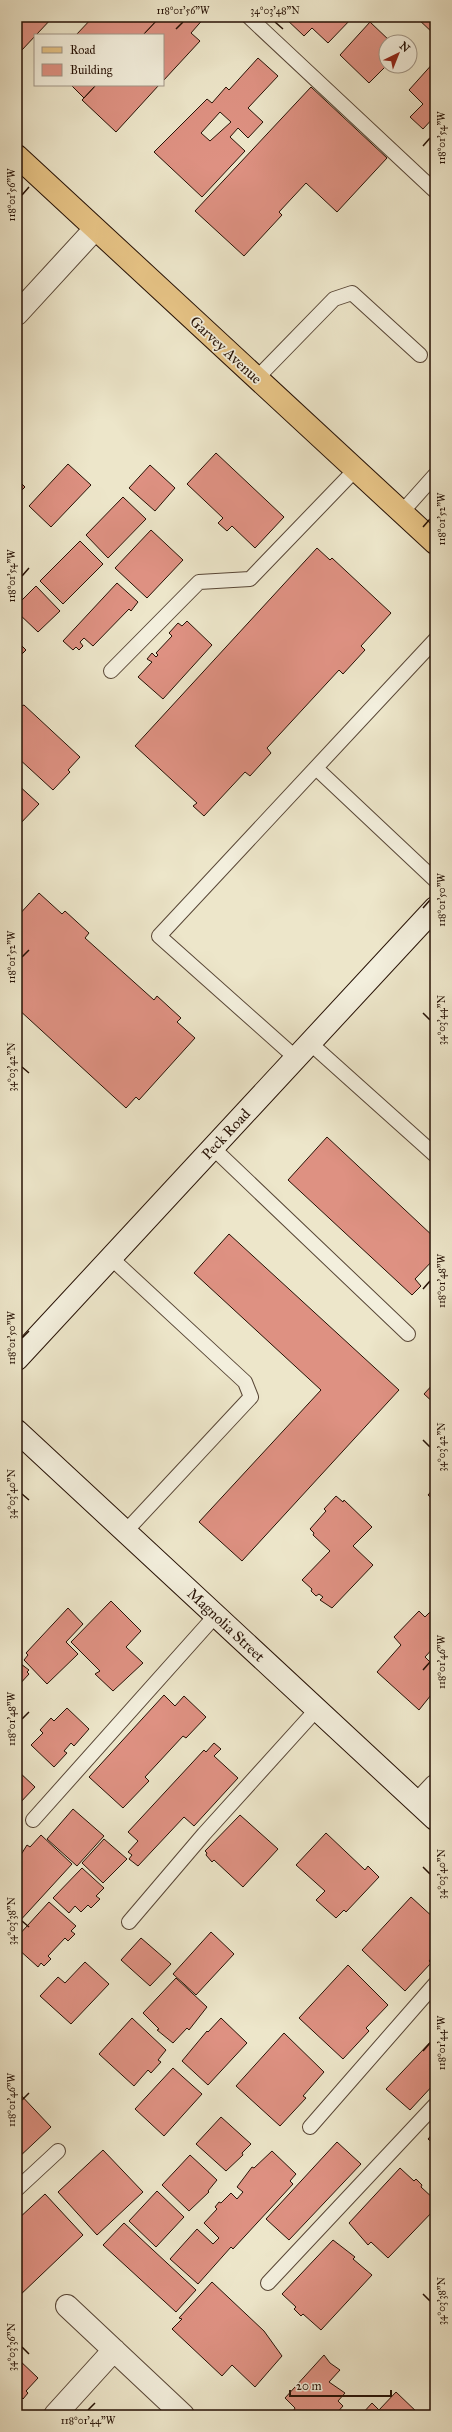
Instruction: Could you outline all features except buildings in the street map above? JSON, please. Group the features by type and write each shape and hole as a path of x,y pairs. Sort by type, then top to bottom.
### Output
{"main road":[{"name":"Garvey Avenue","path":"17,156 435,543"}],"street":[{"path":"17,314 95,229"},
{"name":"Peck Road","path":"17,1359 435,908"},
{"name":"Magnolia Street","path":"17,1431 435,1819"},
{"path":"419,1803 435,1786"},
{"path":"67,2306 114,2350 175,2412"},
{"path":"55,2415 114,2350"}],"lane":[{"path":"249,17 435,191"},
{"path":"256,378 334,299 352,293 420,355"},
{"path":"111,671 199,582 250,579 355,470"},
{"path":"402,512 435,475"},
{"path":"435,640 159,936 435,1155"},
{"path":"316,768 435,880"},
{"path":"213,1148 408,1334"},
{"path":"111,1258 245,1382 250,1397 126,1531"},
{"path":"33,1820 216,1615"},
{"path":"129,1922 204,1834 317,1709"},
{"path":"310,2127 435,1984"},
{"path":"268,2284 435,2105"},
{"path":"17,2189 58,2151"}]}
